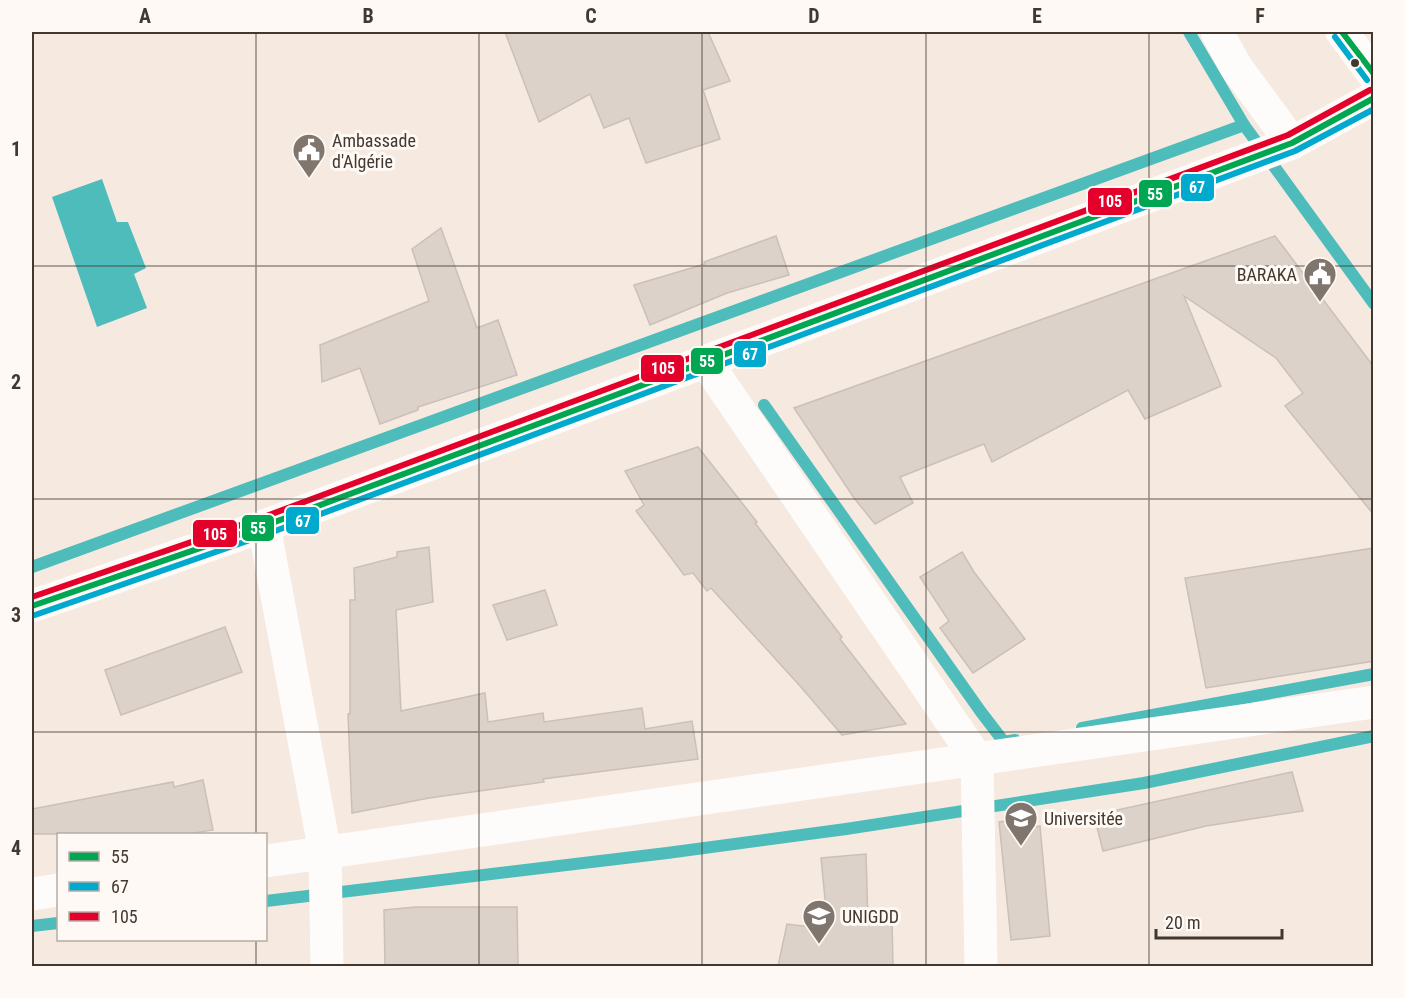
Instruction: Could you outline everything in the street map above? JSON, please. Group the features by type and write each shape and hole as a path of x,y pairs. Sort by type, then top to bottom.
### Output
{"main road":[{"path":"1217,32 1236,67 1292,143"},
{"path":"1342,32 1374,75"},
{"path":"32,606 264,526 1292,143 1374,98"},
{"path":"706,362 977,759 981,966"},
{"path":"264,526 325,852 327,966"},
{"path":"267,861 1374,702"},
{"path":"32,894 57,890"}],"water":[{"path":"102,179 117,222 128,222 146,268 134,274 147,308 97,327 52,197"}],"building":[{"path":"505,32 708,32 730,81 703,90 720,139 646,163 629,118 604,128 590,94 539,122"},
{"path":"441,228 477,328 498,320 517,375 418,407 418,410 380,424 360,368 322,382 320,345 429,301 412,249"},
{"path":"776,236 789,275 727,293 650,325 634,285 705,264 704,262"},
{"path":"1275,236 1374,367 1374,515 1285,406 1303,393 1276,358 1184,296 1221,386 1145,419 1128,390 992,462 984,444 900,477 913,503 875,524 854,498 794,408"},
{"path":"698,447 757,522 755,523 842,637 840,639 906,724 842,735 711,588 707,591 693,573 684,575 636,511 644,505 625,471"},
{"path":"429,547 433,602 396,610 401,711 485,693 488,722 543,713 544,722 642,708 645,729 692,721 698,759 543,779 544,782 429,798 352,813 348,714 350,714 350,600 355,600 354,568 397,557 397,552"},
{"path":"1374,548 1374,661 1206,688 1185,578"},
{"path":"962,552 974,572 1025,639 973,673 940,628 949,621 920,577"},
{"path":"545,590 557,625 507,640 493,605"},
{"path":"225,627 242,672 121,715 105,670"},
{"path":"1292,772 1303,811 1206,826 1103,851 1094,815"},
{"path":"203,780 213,830 194,833 32,834 32,809 173,782 174,787"},
{"path":"1036,817 1036,827 1040,826 1050,936 1011,940 999,822"},
{"path":"866,854 868,923 892,921 893,966 778,966 787,924 828,929 821,858"},
{"path":"416,907 517,907 518,966 385,966 384,910"}],"waterway":[{"path":"1189,32 1244,125 1374,304"},
{"path":"32,567 1244,125"},
{"path":"764,405 981,712 1004,742 1015,740"},
{"path":"1082,728 1374,674"},
{"path":"267,901 846,829 1144,783 1374,736"},
{"path":"32,926 57,923"}],"transit line":[{"name":"55","path":"1342,32 1374,74"},
{"name":"67","path":"1335,37 1367,80"},
{"name":"105","path":"32,597 261,518 1288,135 1370,90"},
{"name":"55","path":"32,606 264,526 1292,143 1374,98"},
{"name":"67","path":"35,615 267,534 1295,151 1374,109"}],"place":[{"name":"Ambassade d'Algérie","path":"309,179"},
{"name":"BARAKA","path":"1320,303"},
{"name":"Universitée","path":"1021,847"},
{"name":"UNIGDD","path":"819,945"}]}
